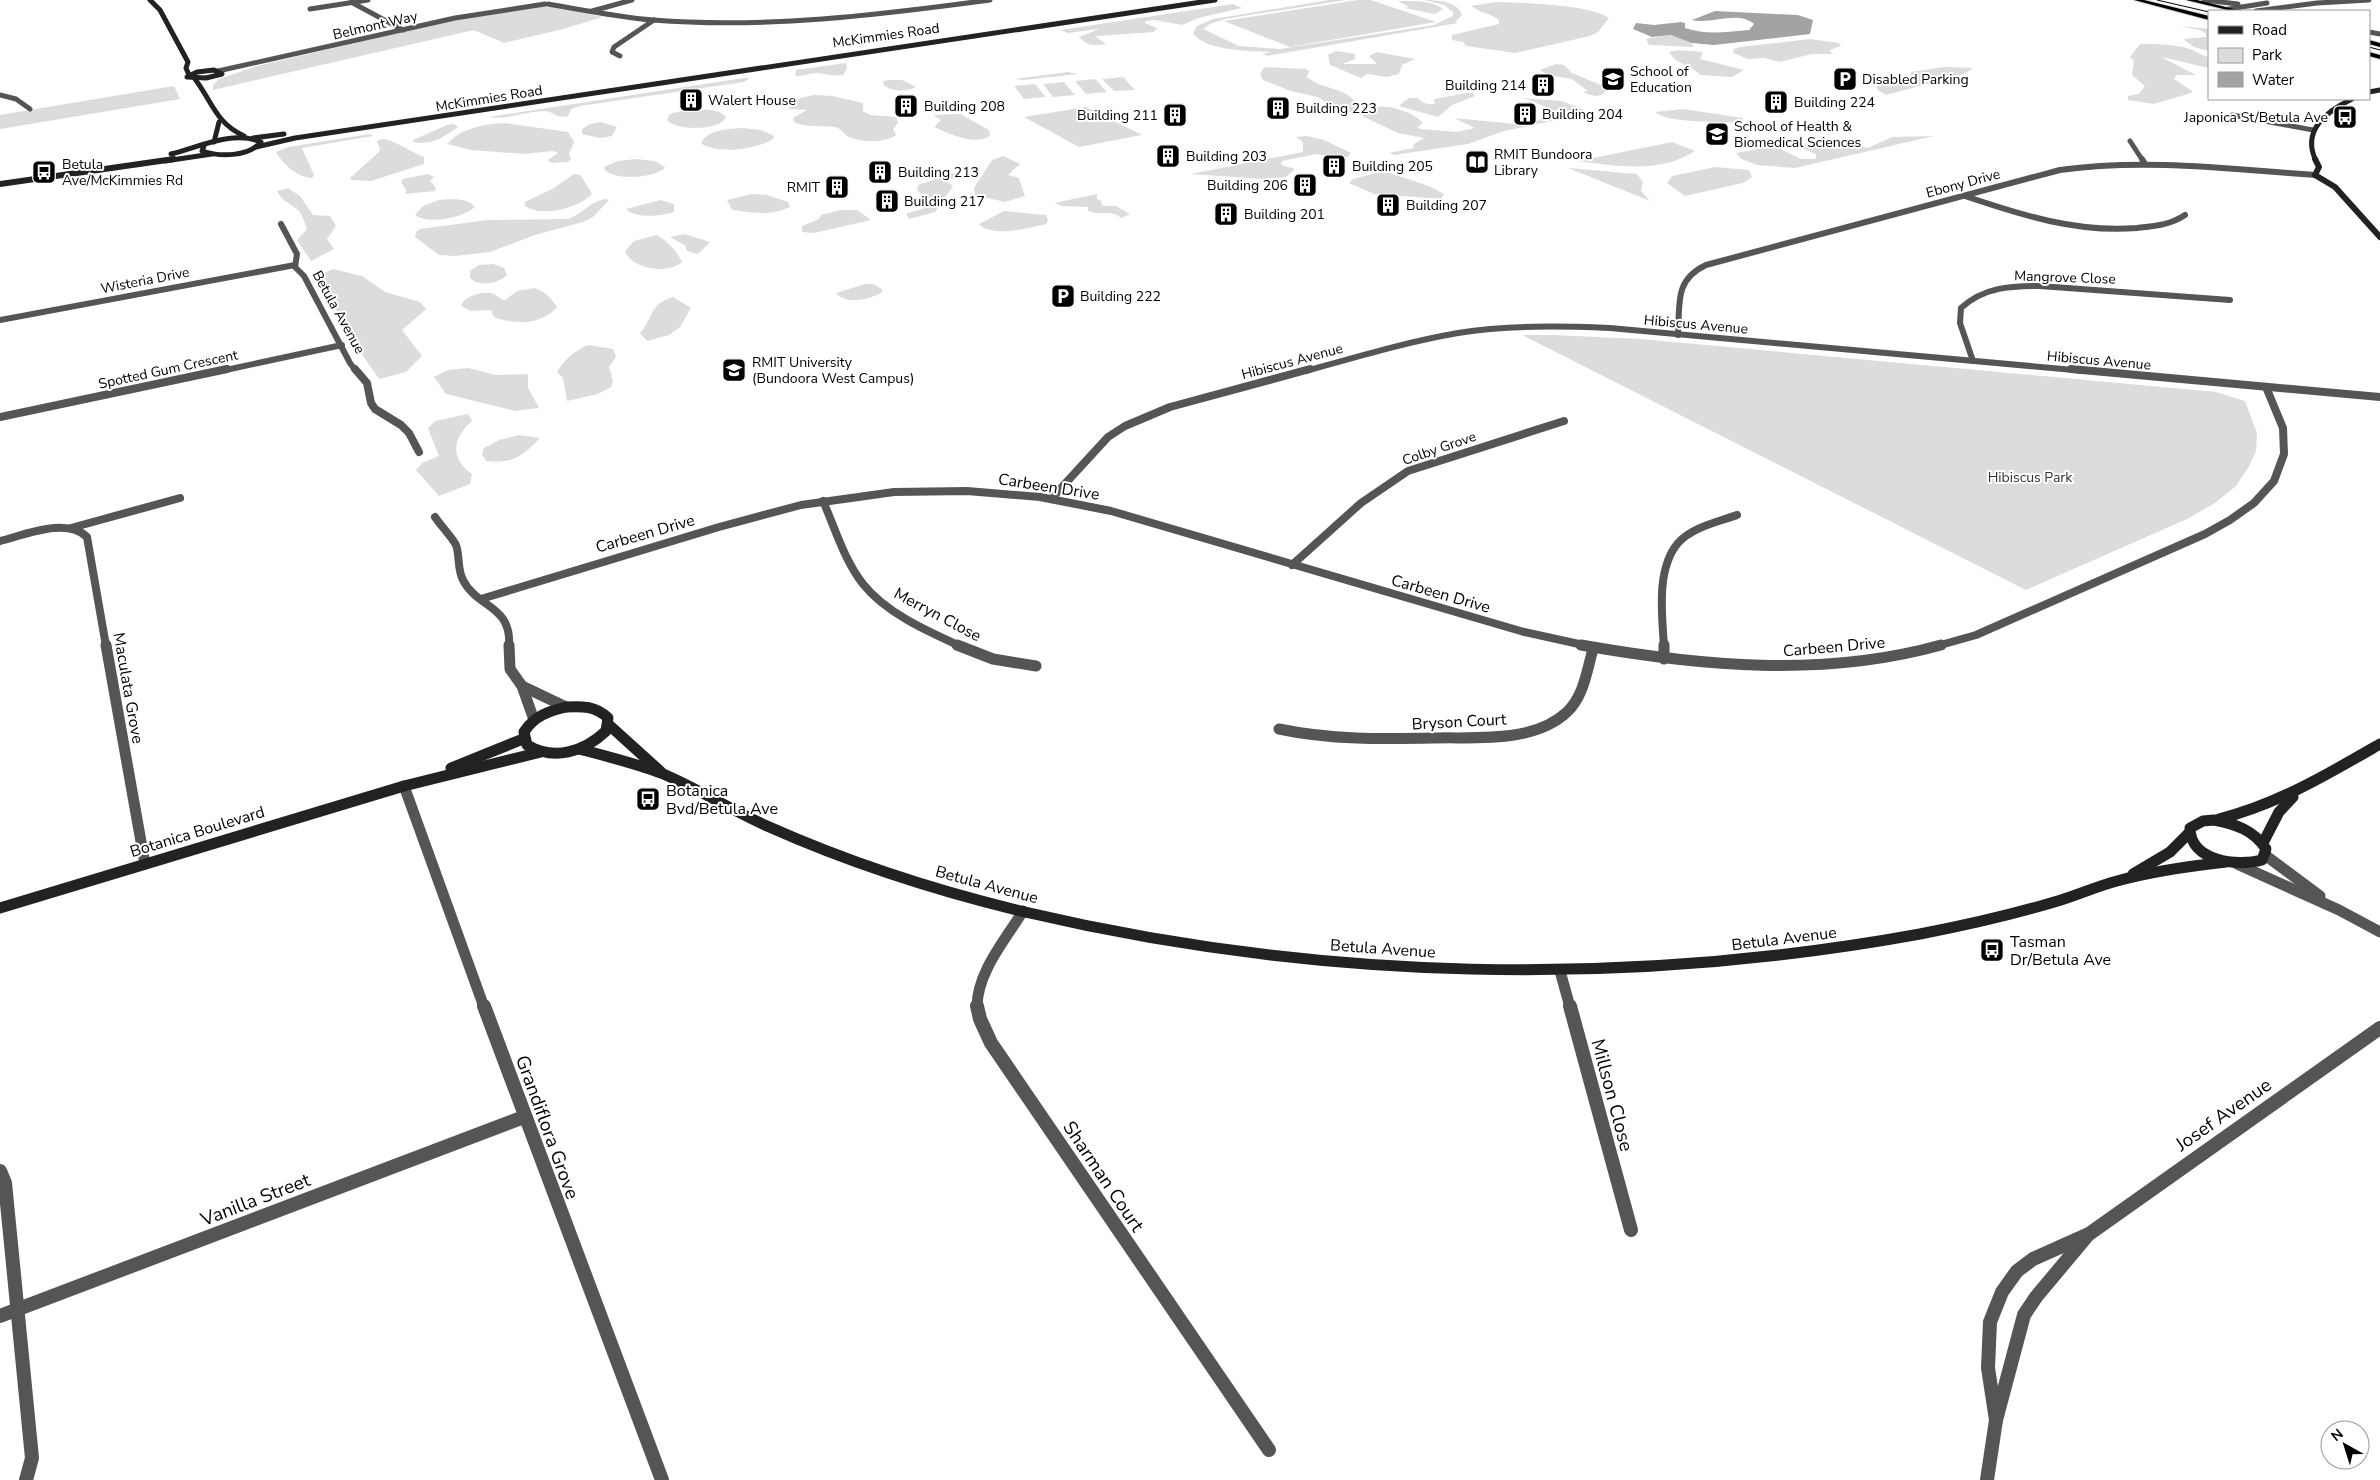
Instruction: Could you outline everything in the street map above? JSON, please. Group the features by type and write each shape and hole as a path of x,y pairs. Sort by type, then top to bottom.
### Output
{"highway":[{"path":"2137,0 2208,18"},
{"path":"2189,0 2234,10"},
{"path":"2224,10 2229,9"},
{"path":"2199,15 2208,14"}],"street":[{"path":"150,0 160,10 192,64 218,74"},
{"path":"310,8 368,0"},
{"path":"590,12 632,0"},
{"path":"542,2 590,12 654,20 730,23 820,21 990,0"},
{"name":"McKimmies Road","path":"212,154 236,153 294,138 1215,0"},
{"path":"2204,0 2250,5"},
{"path":"2271,10 2369,0"},
{"path":"542,2 559,1 570,8"},
{"path":"351,2 387,24 403,30"},
{"name":"Belmont Way","path":"218,74 403,30 542,2"},
{"path":"2229,9 2273,2"},
{"path":"620,56 612,52 614,47 654,20"},
{"path":"192,64 186,68 189,75 187,77 195,79 218,74"},
{"path":"189,75 208,70"},
{"path":"203,90 218,74"},
{"path":"195,79 203,90 219,122 261,142 256,147"},
{"path":"2370,92 2380,88"},
{"path":"0,95 16,99 30,109"},
{"path":"2350,100 2324,116 2313,130 2310,145 2319,167 2315,175 2335,188 2380,237"},
{"path":"2232,115 2261,122 2313,130"},
{"path":"214,142 219,122"},
{"name":"McKimmies Road","path":"204,146 214,142 356,129"},
{"path":"2130,141 2145,164"},
{"path":"132,164 204,146 202,151 212,154"},
{"path":"0,184 212,154"},
{"name":"Ebony Drive","path":"1678,335 1681,288 1684,281 1700,268 1727,258 2074,168 2145,164 2315,175"},
{"path":"1964,196 2033,219 2082,228 2135,229 2172,222 2185,215"},
{"name":"Betula Avenue","path":"281,224 297,254 294,265 304,276 353,368 367,383 371,403 409,433 419,452"},
{"name":"Wisteria Drive","path":"0,320 294,265"},
{"name":"Mangrove Close","path":"1973,361 1960,323 1961,308 1973,297 1995,289 2047,286 2230,300"},
{"name":"Hibiscus Avenue","path":"1051,499 1108,437 1145,417 1198,399 1396,346 1459,333 1518,327 1590,327 2380,397"},
{"name":"Spotted Gum Crescent","path":"0,417 342,345"},
{"name":"Carbeen Drive","path":"481,599 760,516 823,501 914,491 954,490 1051,499 1111,512 1524,632 1593,649 1664,659 1768,666 1827,664 1867,660 1947,645 2011,620 2196,538 2239,515 2269,486 2279,470 2284,453 2281,423 2266,387"},
{"name":"Colby Grove","path":"1292,565 1358,504 1384,484 1408,471 1564,421"},
{"path":"0,541 43,531 70,528 180,498"},
{"name":"Merryn Close","path":"823,501 858,576 871,593 886,606 969,649 1001,660 1036,666"},
{"path":"1664,659 1664,573 1668,556 1678,543 1690,534 1737,514"},
{"path":"436,517 456,546 458,570 463,581 481,599 495,608 507,624 510,632 508,659 510,669 522,686 534,720"},
{"name":"Maculata Grove","path":"70,528 84,532 87,537 145,864"},
{"name":"Bryson Court","path":"1279,729 1310,736 1350,740 1480,737 1534,730 1552,722 1568,711 1575,701 1593,649"},
{"path":"522,686 566,707"},
{"name":"Betula Avenue","path":"566,707 578,706 596,709 608,718 608,724 663,774"},
{"path":"541,752 532,749 524,739 527,726 549,712 566,707"},
{"path":"579,750 600,738 606,731 608,724"},
{"name":"Botanica Boulevard","path":"404,786 489,755 524,739"},
{"path":"2214,820 2262,808 2296,792 2380,744"},
{"name":"Betula Avenue","path":"579,750 617,759 663,774 768,826 854,861 922,884 1023,911 1159,939 1303,959 1448,969 1560,971 1692,965 1778,957 1923,934 1993,918 2121,880 2175,868 2256,863 2266,855"},
{"name":"Botanica Boulevard","path":"0,908 404,786 541,752 559,753 579,750"},
{"name":"Grandiflora Grove","path":"404,786 524,1117 662,1480"},
{"path":"2263,843 2279,812 2296,792"},
{"path":"2214,820 2247,830 2263,843 2266,855 2339,910"},
{"name":"Betula Avenue","path":"2121,880 2167,856 2180,845 2195,823 2214,820"},
{"path":"2188,833 2190,840 2204,853 2232,863 2339,910 2380,932"},
{"name":"Sharman Court","path":"1023,911 985,977 979,992 977,1005 980,1022 991,1044 1269,1450"},
{"name":"Millson Close","path":"1560,971 1631,1230"},
{"name":"Josef Avenue","path":"1996,1420 1988,1368 1990,1322 2002,1292 2017,1271 2032,1259 2089,1234 2380,1028"},
{"name":"Vanilla Street","path":"0,1316 524,1117"},
{"path":"0,1171 5,1183 32,1458 26,1480"},
{"name":"Josef Avenue","path":"1987,1480 1996,1420 2024,1315 2036,1297 2089,1234"}],"green space":[{"path":"1329,0 1346,0 1225,19 1210,24 1203,29 1239,46 1280,49 1434,25 1453,16 1453,12 1444,5 1424,0 1451,4 1460,10 1462,15 1455,22 1458,23 1267,56 1262,54 1271,52 1218,47 1199,39 1193,33 1197,26 1213,19"},
{"path":"1358,0 1371,0 1436,22 1290,47 1224,21"},
{"path":"1398,1 1428,3 1443,9 1435,14 1404,8 1409,7"},
{"path":"1495,2 1571,7 1599,13 1609,18 1598,32 1590,36 1515,53 1466,46 1463,42 1452,40 1452,35 1499,24 1499,20 1496,18 1471,6"},
{"path":"1233,4 1242,8 1198,18 1182,25 1155,20 1145,21 1145,23 1157,28 1154,32 1096,37 1106,44 1102,45 1088,44 1079,37 1099,29 1068,33 1060,30"},
{"path":"544,5 603,17 504,43 474,30 213,90 213,85 219,79 257,66 466,17"},
{"path":"2180,26 2208,29 2208,51 2194,47 2183,39 2206,37 2206,34 2200,30"},
{"path":"1671,35 1690,41 1694,47 1649,45 1646,39"},
{"path":"1810,39 1839,43 1841,46 1830,50 1832,54 1812,54 1779,62 1764,58 1748,59 1733,53 1734,49 1740,47"},
{"path":"2140,44 2172,45 2184,47 2208,57 2208,68 2161,57 2196,75 2177,75 2174,79 2192,91 2191,93 2154,104 2128,100 2128,96 2139,94 2145,86 2132,75 2134,61 2130,57"},
{"path":"1678,50 1703,52 1700,59 1744,70 1732,77 1700,75 1676,60 1669,52"},
{"path":"1336,51 1355,54 1355,59 1342,64 1377,64 1369,56 1377,52 1415,59 1402,65 1399,74 1387,77 1367,74 1361,78 1330,65 1328,55"},
{"path":"846,63 847,68 843,75 835,76 815,73 795,76 796,70"},
{"path":"1556,64 1564,65 1572,73 1603,86 1606,90 1599,96 1590,95 1583,92 1588,91 1572,79 1548,75 1540,70"},
{"path":"1264,67 1306,69 1309,71 1307,77 1343,92 1355,101 1359,108 1352,112 1336,110 1318,97 1291,91 1263,80 1260,74"},
{"path":"1944,67 1973,68 1964,74 1886,95 1878,90 1873,80 1878,78 1893,80 1911,75 1911,72"},
{"path":"1068,72 1078,74 1024,80 1014,79"},
{"path":"1123,77 1135,90 1114,91 1102,79"},
{"path":"750,78 744,82 580,106 571,109 568,116 564,117 545,111 496,118 489,117"},
{"path":"1095,79 1107,92 1086,94 1075,81"},
{"path":"902,80 916,87 904,90 891,89 884,85 883,81"},
{"path":"1064,82 1075,95 1053,97 1043,84"},
{"path":"1035,84 1046,97 1024,99 1014,86"},
{"path":"174,86 180,99 0,129 0,115"},
{"path":"1473,93 1475,96 1452,105 1438,117 1399,106 1409,98 1417,98 1425,103 1435,104 1434,99"},
{"path":"814,95 833,96 863,103 863,111 870,115 896,117 898,123 893,129 896,135 885,140 864,141 851,138 837,128 808,126 794,122 793,118 807,110 788,109 800,98"},
{"path":"1521,98 1562,101 1591,113 1504,131 1468,144 1394,155 1389,153 1413,148 1414,144 1424,138 1398,133 1364,117 1362,114 1376,107 1394,108 1418,118 1423,123 1417,127 1420,129 1457,132 1475,128 1454,118 1516,124 1542,120 1558,115 1557,112"},
{"path":"1086,107 1142,135 1079,147 1024,117"},
{"path":"1683,109 1743,118 1741,123 1696,121 1671,118 1655,112"},
{"path":"711,110 717,111 726,117 716,125 698,128 679,126 667,120 670,114 681,111"},
{"path":"960,114 989,130 990,136 976,140 962,138 934,127 941,120 933,115"},
{"path":"601,122 617,127 612,136 600,138 582,134 582,129 590,124"},
{"path":"505,123 568,132 574,142 569,154 571,159 568,162 552,163 548,160 558,153 553,151 524,154 471,150 447,144 459,134 474,128 489,124"},
{"path":"454,124 458,127 443,137 426,143 414,142 413,140 447,125"},
{"path":"743,128 761,130 774,136 773,139 766,143 748,148 716,149 701,143 704,138 714,132"},
{"path":"370,134 373,136 302,148 314,175 312,178 296,173 282,161 276,152 288,147"},
{"path":"1307,136 1324,140 1351,153 1348,157 1337,158 1316,154 1282,161 1281,165 1295,169 1286,177 1262,179 1191,174 1303,152 1303,142 1296,137"},
{"path":"1934,136 1795,168 1757,165 1741,159 1736,153 1774,146 1801,159 1816,159 1816,154 1803,149 1805,143 1836,139 1837,143 1868,148 1892,137"},
{"path":"381,139 396,143 424,157 424,164 371,181 352,180 350,178 379,152 380,149 377,141"},
{"path":"1672,142 1695,151 1667,163 1653,166 1608,165 1578,161"},
{"path":"1003,156 1020,164 1008,175 1019,178 1025,196 1005,202 975,195 974,188 992,160"},
{"path":"636,159 654,161 665,167 654,174 626,177 610,173 604,167 618,161"},
{"path":"1715,167 1749,170 1752,177 1743,183 1685,196 1667,183 1672,176"},
{"path":"1568,168 1637,174 1643,182 1641,191 1650,201"},
{"path":"1384,171 1429,186 1444,194 1441,199 1374,194 1349,183 1353,179"},
{"path":"953,173 959,175 947,182 953,186 935,212 909,219 906,214 931,206 930,202 917,190 918,185"},
{"path":"428,174 434,177 430,181 436,188 435,191 405,194 406,190 401,182 403,179"},
{"path":"574,174 580,175 592,194 586,199 560,210 532,210 525,206 525,202 554,188"},
{"path":"288,188 300,196 313,215 330,216 336,226 327,239 334,249 311,261 297,240 307,229 302,216 277,191"},
{"path":"752,194 767,195 788,202 790,207 769,213 747,212 732,210 727,200"},
{"path":"1097,194 1097,199 1102,201 1103,206 1116,206 1130,214 1121,218 1110,213 1088,211 1088,207 1062,206 1054,203"},
{"path":"605,199 609,200 593,217 583,222 535,235 490,252 455,256 439,255 415,237 416,232 420,229 487,220 568,219"},
{"path":"439,200 463,200 475,207 462,214 445,219 428,220 415,215 423,206"},
{"path":"661,200 674,204 674,212 663,215 642,215 626,209"},
{"path":"840,210 857,210 871,220 814,233 802,232 802,226 819,219 821,215"},
{"path":"1004,211 1046,215 1048,220 1046,224 1011,231 992,230 979,224"},
{"path":"684,234 710,242 696,254 686,250 686,246 670,237"},
{"path":"657,235 671,247 682,262 668,268 650,268 634,262 625,251 634,241"},
{"path":"493,264 504,268 507,275 499,281 488,283 478,283 470,278 470,271 479,265"},
{"path":"333,269 362,276 385,292 420,302 426,309 402,330 422,356 406,372 379,379 357,347 317,276"},
{"path":"865,284 873,284 882,289 882,292 858,300 846,299 836,293"},
{"path":"534,288 547,295 557,307 551,313 536,320 519,322 502,320 494,317 491,310 471,311 461,306 466,299 480,293 494,294 505,300 517,291"},
{"path":"673,297 691,308 680,327 669,335 647,341 640,333 656,307"},
{"name":"Hibiscus Park","path":"1522,335 1641,339 2216,392 2245,401 2257,433 2256,451 2236,486 2215,503 2187,519 2026,590"},
{"path":"589,345 613,349 616,357 609,367 613,381 611,387 598,394 567,401 563,378 557,372 571,356"},
{"path":"468,368 496,375 528,374 528,388 539,408 515,411 446,394 434,377 448,370"},
{"path":"468,414 472,421 460,434 456,448 460,462 472,474 470,484 439,496 416,470 422,463 439,456 428,428 435,421"},
{"path":"519,435 540,438 528,450 516,458 495,462 486,461 482,454 484,448 499,440"}],"water":[{"path":"1715,11 1798,15 1813,20 1810,34 1714,45 1692,43 1671,35 1652,37 1633,29 1636,23 1654,25 1681,22 1685,23 1685,28 1693,30 1725,32 1749,30 1754,24 1740,18 1707,21 1692,20"}],"tram line":[{"path":"2157,0 2208,12"},
{"path":"2370,47 2380,50"}],"place":[{"name":"School of Education","path":"1613,79"},
{"name":"Disabled Parking","path":"1845,79"},
{"name":"Building 214","path":"1543,85"},
{"name":"Walert House","path":"691,100"},
{"name":"Building 224","path":"1776,102"},
{"name":"Building 208","path":"906,106"},
{"name":"Building 223","path":"1278,108"},
{"name":"Building 204","path":"1525,114"},
{"name":"Building 211","path":"1175,115"},
{"name":"Japonica St/Betula Ave","path":"2345,117"},
{"name":"School of Health & Biomedical Sciences","path":"1717,134"},
{"name":"Building 203","path":"1168,156"},
{"name":"RMIT Bundoora Library","path":"1477,162"},
{"name":"Building 205","path":"1334,166"},
{"name":"Betula Ave/McKimmies Rd","path":"44,172"},
{"name":"Building 213","path":"880,172"},
{"name":"Building 206","path":"1305,185"},
{"name":"RMIT","path":"837,187"},
{"name":"Building 217","path":"887,201"},
{"name":"Building 207","path":"1388,205"},
{"name":"Building 201","path":"1226,214"},
{"name":"Building 222","path":"1063,296"},
{"name":"RMIT University (Bundoora West Campus)","path":"734,370"},
{"name":"Botanica Bvd/Betula Ave","path":"648,799"},
{"name":"Tasman Dr/Betula Ave","path":"1992,950"}]}
